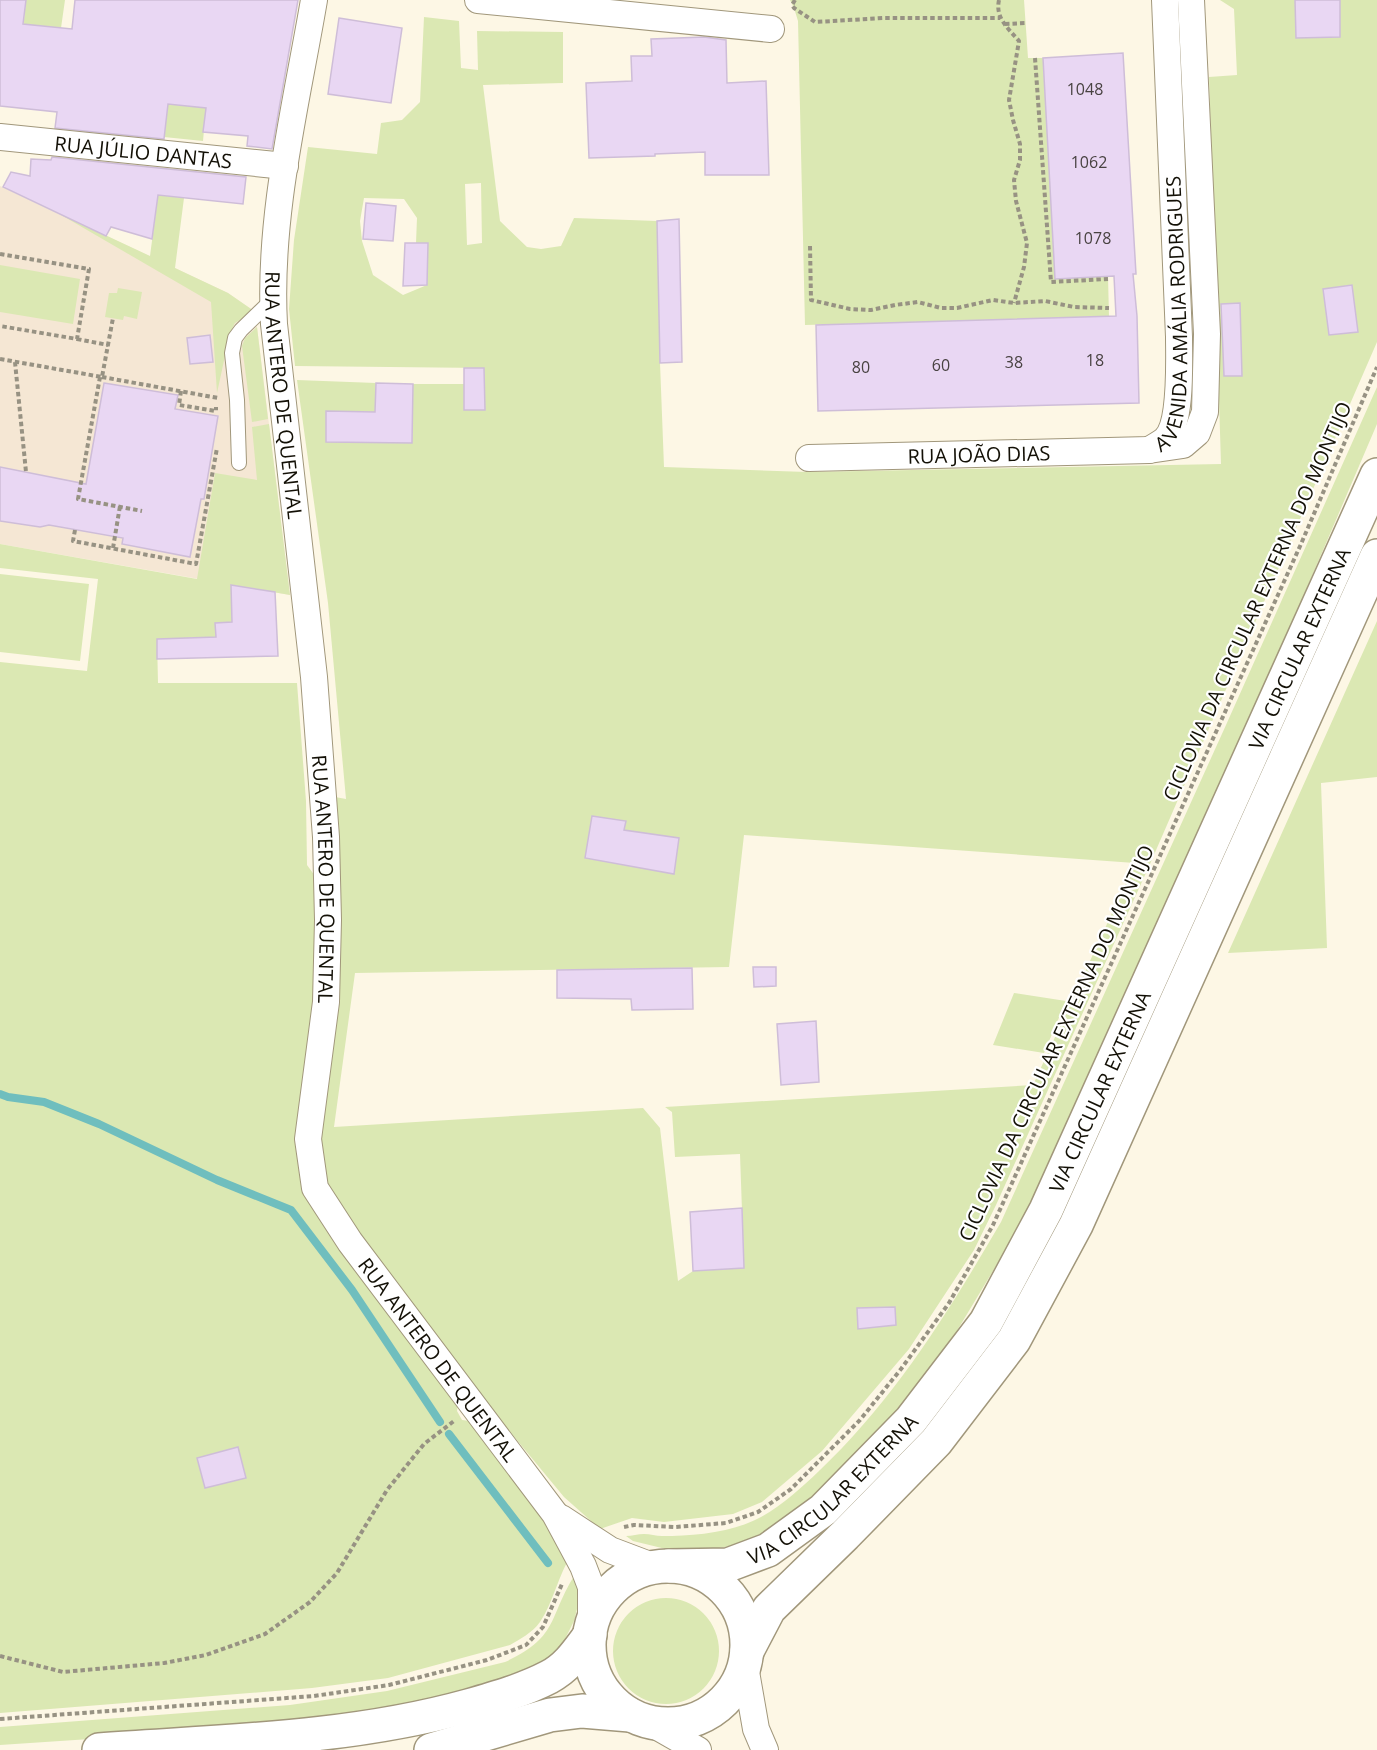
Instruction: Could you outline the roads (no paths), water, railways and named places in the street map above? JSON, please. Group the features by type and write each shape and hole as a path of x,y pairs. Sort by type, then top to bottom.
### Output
{"main road":[{"name":"VIA CIRCULAR EXTERNA","path":"662,1567 728,1565 768,1550 823,1510 911,1420 987,1322 1046,1210 1377,475"},
{"name":"VIA CIRCULAR EXTERNA","path":"746,1658 769,1609 936,1442 1014,1340 1080,1214 1377,556"},
{"path":"99,1750 338,1732 423,1718 501,1696 551,1676 572,1660 591,1632 600,1606 614,1588 633,1575 662,1567 694,1570 717,1583 734,1602 745,1625 746,1658 735,1688 718,1707 697,1719 673,1724 582,1711 550,1715 431,1750"},
{"path":"591,1632 591,1659 598,1681 612,1700 639,1718"}],"street":[{"name":"RUA ANTERO DE QUENTAL","path":"314,0 285,166 273,269 273,299 314,677 326,837 328,920 326,1002 308,1139 315,1188 350,1242 472,1407 555,1514 586,1549 610,1550 662,1567"},
{"path":"478,0 653,8 771,29"},
{"name":"AVENIDA AMÁLIA RODRIGUES","path":"1149,450 1166,438 1177,411 1179,391 1179,6"},
{"name":"RUA JÚLIO DANTAS","path":"0,137 285,166"},
{"name":"RUA JOÃO DIAS","path":"809,458 1149,450"},
{"path":"586,1549 591,1587 591,1632"},
{"path":"746,1658 756,1729 765,1750"},
{"path":"639,1718 698,1750"}],"lane":[{"path":"239,463 237,400 232,353 235,338 273,299"}],"waterway":[{"path":"0,1094 44,1102 99,1124 217,1180 291,1210 352,1290 440,1422"},
{"path":"449,1434 548,1563"}]}
